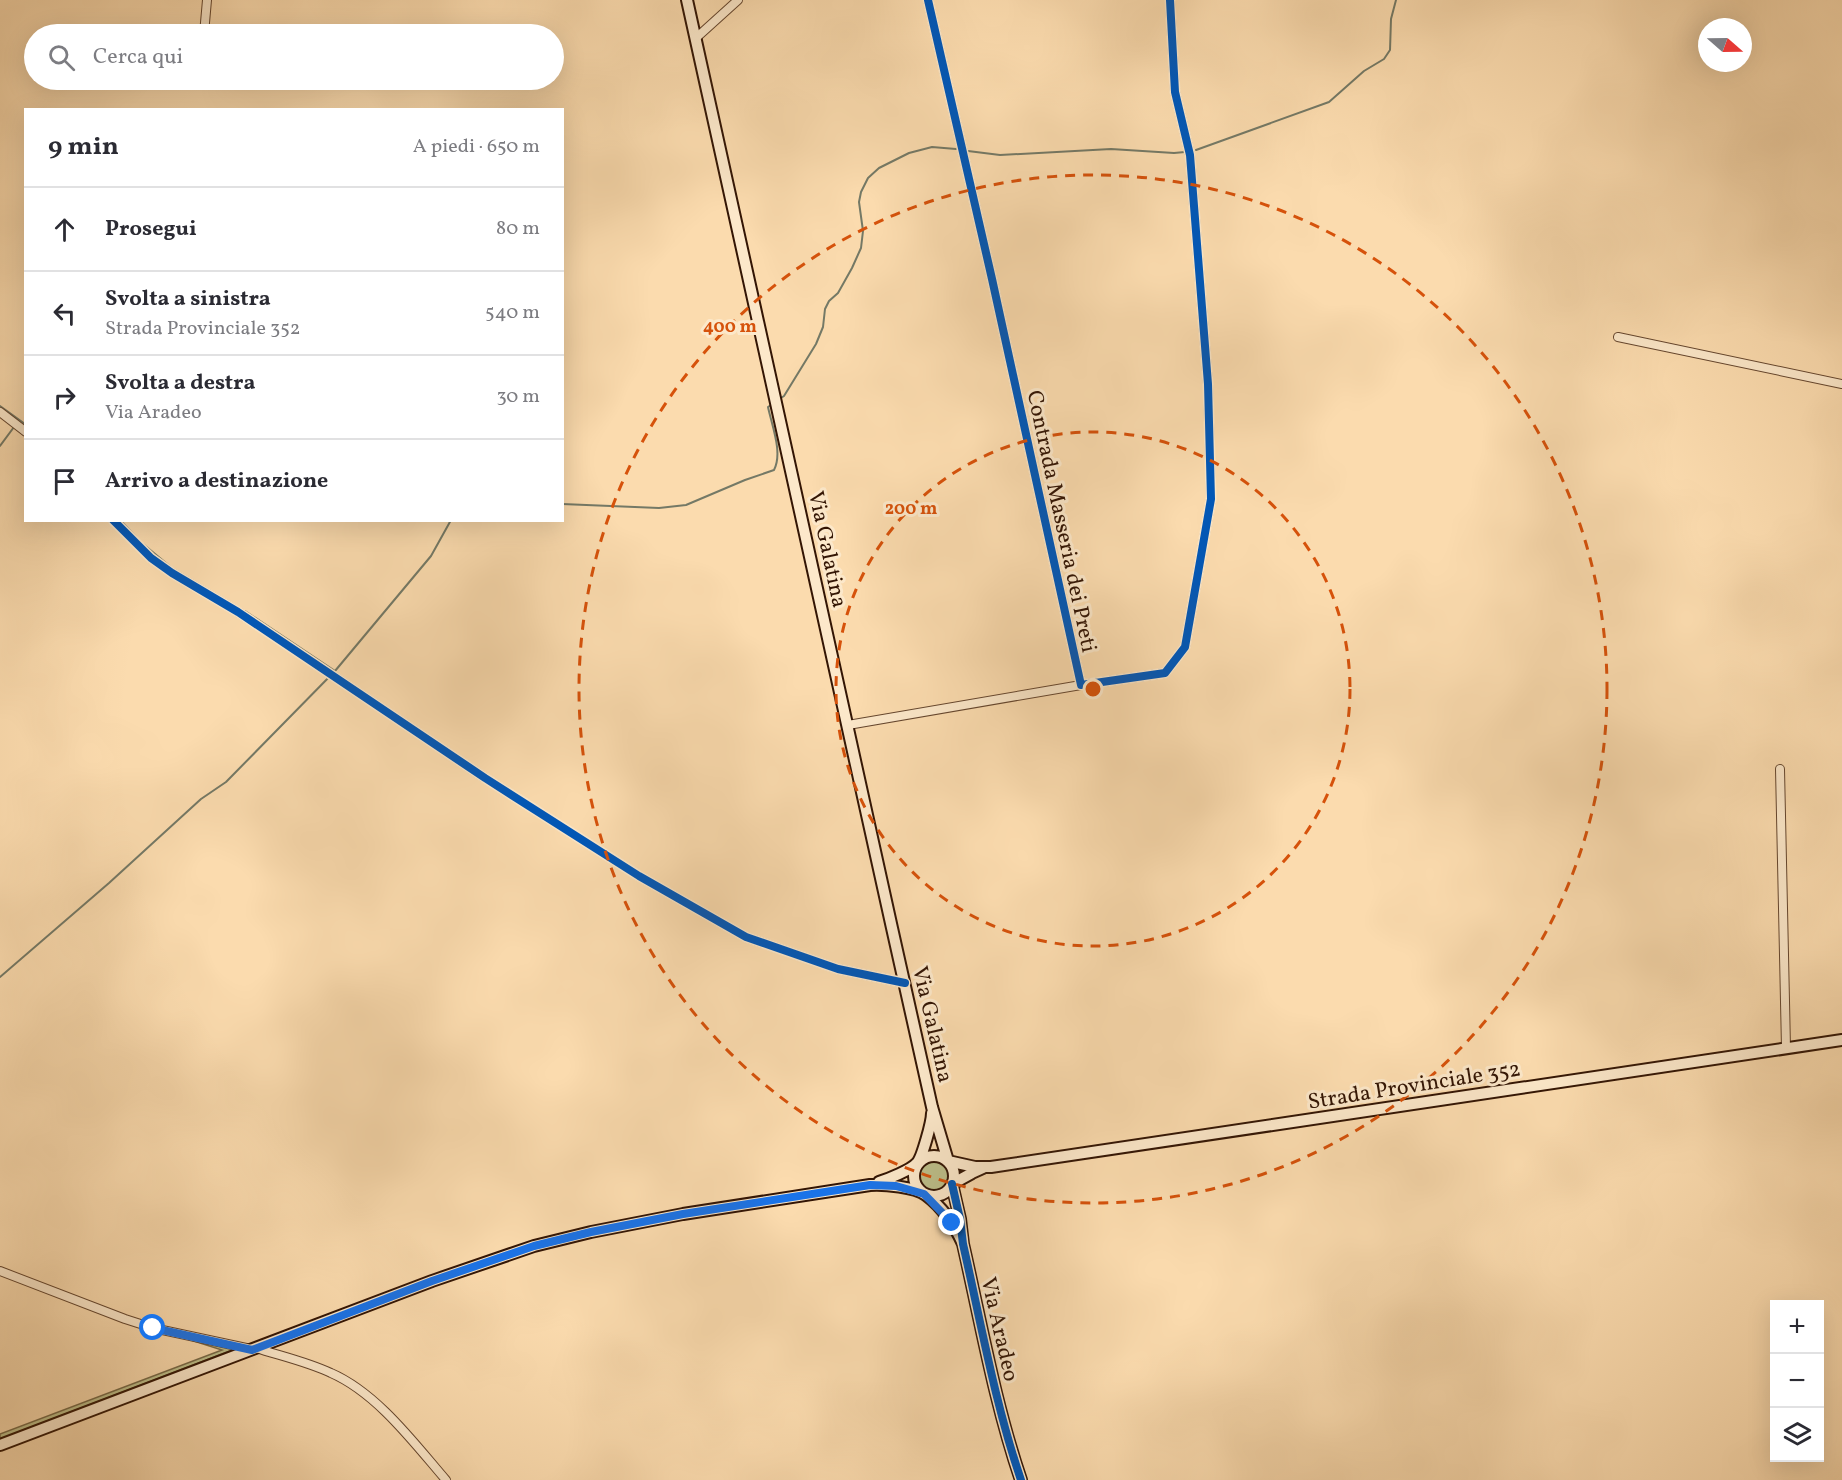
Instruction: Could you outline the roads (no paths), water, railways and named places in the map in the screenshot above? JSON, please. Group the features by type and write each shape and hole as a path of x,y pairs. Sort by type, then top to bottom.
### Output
{"main road":[{"name":"Via Galatina","path":"687,0 932,1107 948,1161"},
{"name":"Strada Provinciale 352","path":"948,1161 975,1167 991,1167 1842,1040"},
{"name":"Via Galatina","path":"918,1162 931,1125 932,1107"},
{"path":"0,1445 432,1281 534,1246 683,1214 870,1185 895,1176 925,1157 933,1155 948,1161 954,1175 948,1190 938,1195 924,1194 896,1186 870,1185"},
{"path":"918,1162 914,1170 914,1179 924,1194"},
{"name":"Strada Provinciale 352","path":"952,1184 972,1173 991,1167"},
{"name":"Via Aradeo","path":"952,1184 963,1245 1001,1411 1021,1480"},
{"name":"Via Aradeo","path":"924,1194 952,1223 963,1245"}],"street":[{"path":"205,24 207,0"},
{"path":"696,39 738,0"},
{"name":"Contrada Masseria dei Preti","path":"928,0 1081,685 1165,673 1185,647 1211,499 1208,384 1190,155 1175,92 1170,0"},
{"path":"1618,337 1842,384"},
{"path":"0,412 24,430"},
{"path":"115,522 143,551 165,568 238,612 485,778 630,870 746,937 838,969 905,983"},
{"path":"848,725 1081,685"},
{"path":"1780,769 1786,1048"},
{"path":"0,1271 153,1328 254,1349 332,1373 353,1385 387,1413 446,1480"}],"waterway":[{"path":"1196,150 1329,102 1364,71 1384,59 1390,50 1391,19 1396,0"},
{"path":"778,400 784,396 816,344 823,327 825,309 829,301 838,293 861,248 863,231 859,202 868,178 879,168 909,153 932,147 956,149"},
{"path":"968,151 1000,155 1111,149 1185,152"},
{"path":"564,504 659,508 686,505 774,470 777,448 768,407 774,403"},
{"path":"0,406 24,423"},
{"path":"0,446 14,427"},
{"path":"110,522 145,557"},
{"path":"122,522 136,537"},
{"path":"0,977 109,883 201,799 226,782 335,671 431,556 450,522"},
{"path":"143,544 172,568 236,606"},
{"path":"245,611 335,671"}]}
